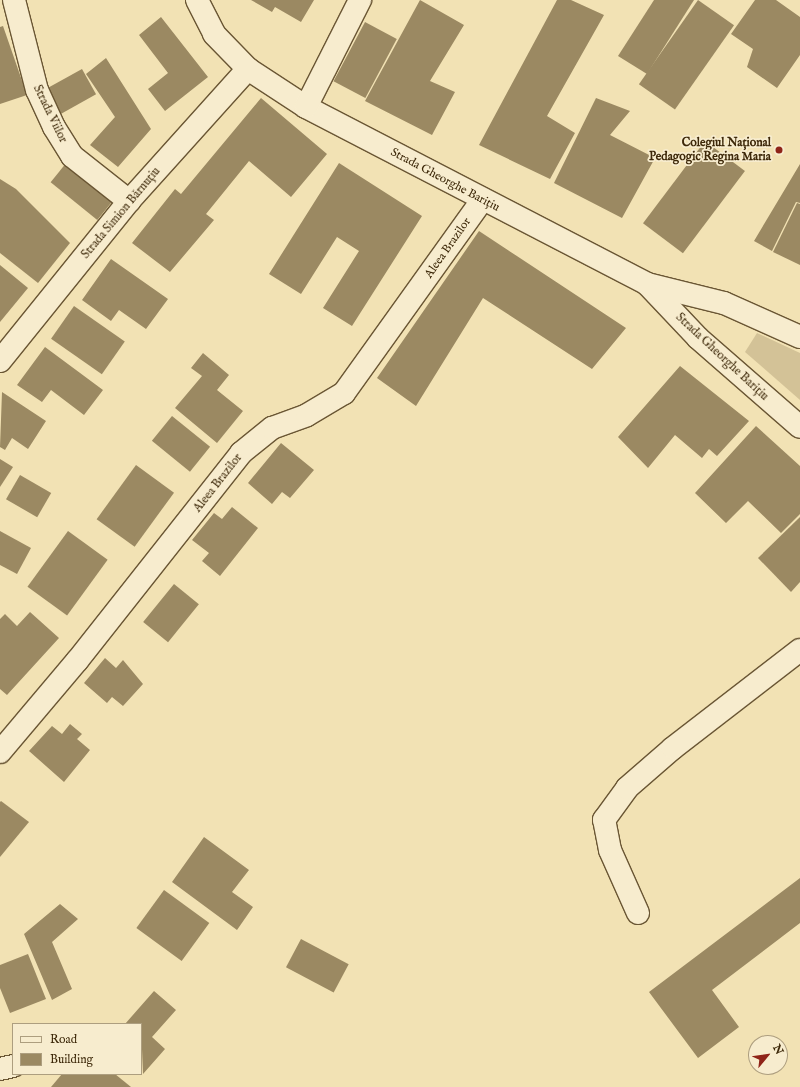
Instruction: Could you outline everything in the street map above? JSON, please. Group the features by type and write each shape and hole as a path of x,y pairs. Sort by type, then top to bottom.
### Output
{"street":[{"name":"Strada Viilor","path":"14,0 36,90 54,127 72,156 129,201"},
{"name":"Strada Gheorghe Barițiu","path":"197,0 214,34 248,69 306,107 482,200 647,284 724,303 800,337"},
{"path":"306,107 360,0"},
{"name":"Strada Simion Bărnuțiu","path":"0,361 129,201 248,69"},
{"name":"Aleea Brazilor","path":"0,752 77,661 241,453 272,428 307,414 344,393 482,200"},
{"name":"Strada Gheorghe Barițiu","path":"647,284 698,338 800,427"},
{"path":"638,913 610,850 604,820 627,788 673,748 800,650"},
{"path":"0,1069 12,1066"}],"shaded area":[{"path":"757,333 800,353 800,400 745,352"}],"building":[{"path":"251,0 314,0 301,22 275,7 272,12"},
{"path":"420,0 464,25 430,81 455,92 432,135 365,101"},
{"path":"557,0 571,0 604,15 547,116 575,133 550,179 479,145"},
{"path":"654,0 694,0 647,74 618,56"},
{"path":"698,0 734,25 675,110 639,84"},
{"path":"755,0 776,0 800,17 800,55 777,88 747,67 753,49 731,34"},
{"path":"161,17 208,77 165,111 148,89 168,73 139,35"},
{"path":"365,22 397,39 365,98 334,81"},
{"path":"3,26 27,95 0,104 0,27"},
{"path":"106,58 151,129 118,167 90,145 115,117 86,74"},
{"path":"82,69 96,94 55,117 41,92"},
{"path":"261,98 327,154 291,197 249,161 206,214 214,220 170,272 132,243 175,189 181,194"},
{"path":"596,98 630,111 610,135 655,158 622,218 554,183"},
{"path":"705,141 745,171 683,253 643,223"},
{"path":"67,162 114,200 97,220 51,182"},
{"path":"339,163 422,216 352,326 323,308 359,251 337,237 301,294 269,274"},
{"path":"800,164 800,203 796,202 772,251 754,241"},
{"path":"0,179 16,189 70,243 38,283 0,253"},
{"path":"797,203 800,204 800,265 773,252"},
{"path":"479,231 626,328 592,369 483,298 416,406 377,378"},
{"path":"111,259 168,299 146,329 119,310 111,321 82,300"},
{"path":"0,265 28,288 0,322"},
{"path":"74,306 125,342 102,374 51,339"},
{"path":"45,347 103,390 84,415 51,390 42,402 17,385"},
{"path":"203,353 229,375 217,390 243,411 217,443 175,408 202,376 191,368"},
{"path":"680,366 749,421 717,456 709,449 702,458 675,435 648,468 618,437"},
{"path":"2,392 46,421 28,449 12,438 5,450 0,447"},
{"path":"172,416 210,447 190,472 152,441"},
{"path":"756,426 800,466 800,514 781,533 748,501 726,523 695,493"},
{"path":"281,443 314,470 290,498 282,492 272,504 248,483"},
{"path":"0,459 13,467 0,487"},
{"path":"136,465 174,493 135,547 97,519"},
{"path":"20,475 51,493 37,517 6,499"},
{"path":"232,507 258,528 220,576 202,561 209,553 192,540 214,513 222,519"},
{"path":"800,517 800,582 791,592 758,558"},
{"path":"0,531 31,548 17,574 0,565"},
{"path":"68,531 108,560 67,616 27,587"},
{"path":"174,584 199,604 168,642 143,622"},
{"path":"30,612 59,638 7,695 0,689 0,619 5,614 17,626"},
{"path":"105,658 116,668 123,660 143,684 123,706 112,697 107,703 84,683"},
{"path":"70,724 82,734 77,739 90,750 64,782 29,751 52,726 62,734"},
{"path":"1,801 29,822 0,857 0,802"},
{"path":"204,837 249,870 232,892 253,907 237,930 172,882"},
{"path":"800,878 800,923 712,990 739,1027 698,1058 649,992"},
{"path":"164,890 209,923 182,961 136,928"},
{"path":"60,904 78,919 52,942 72,989 52,1000 24,934"},
{"path":"301,939 349,964 334,993 286,967"},
{"path":"28,954 46,999 10,1013 0,988 0,965"},
{"path":"154,991 176,1010 152,1037 165,1049 143,1074 142,1023 126,1023"},
{"path":"61,1075 116,1075 131,1087 51,1087"}],"place":[{"name":"Colegiul Național Pedagogic Regina Maria","path":"779,150"}]}
